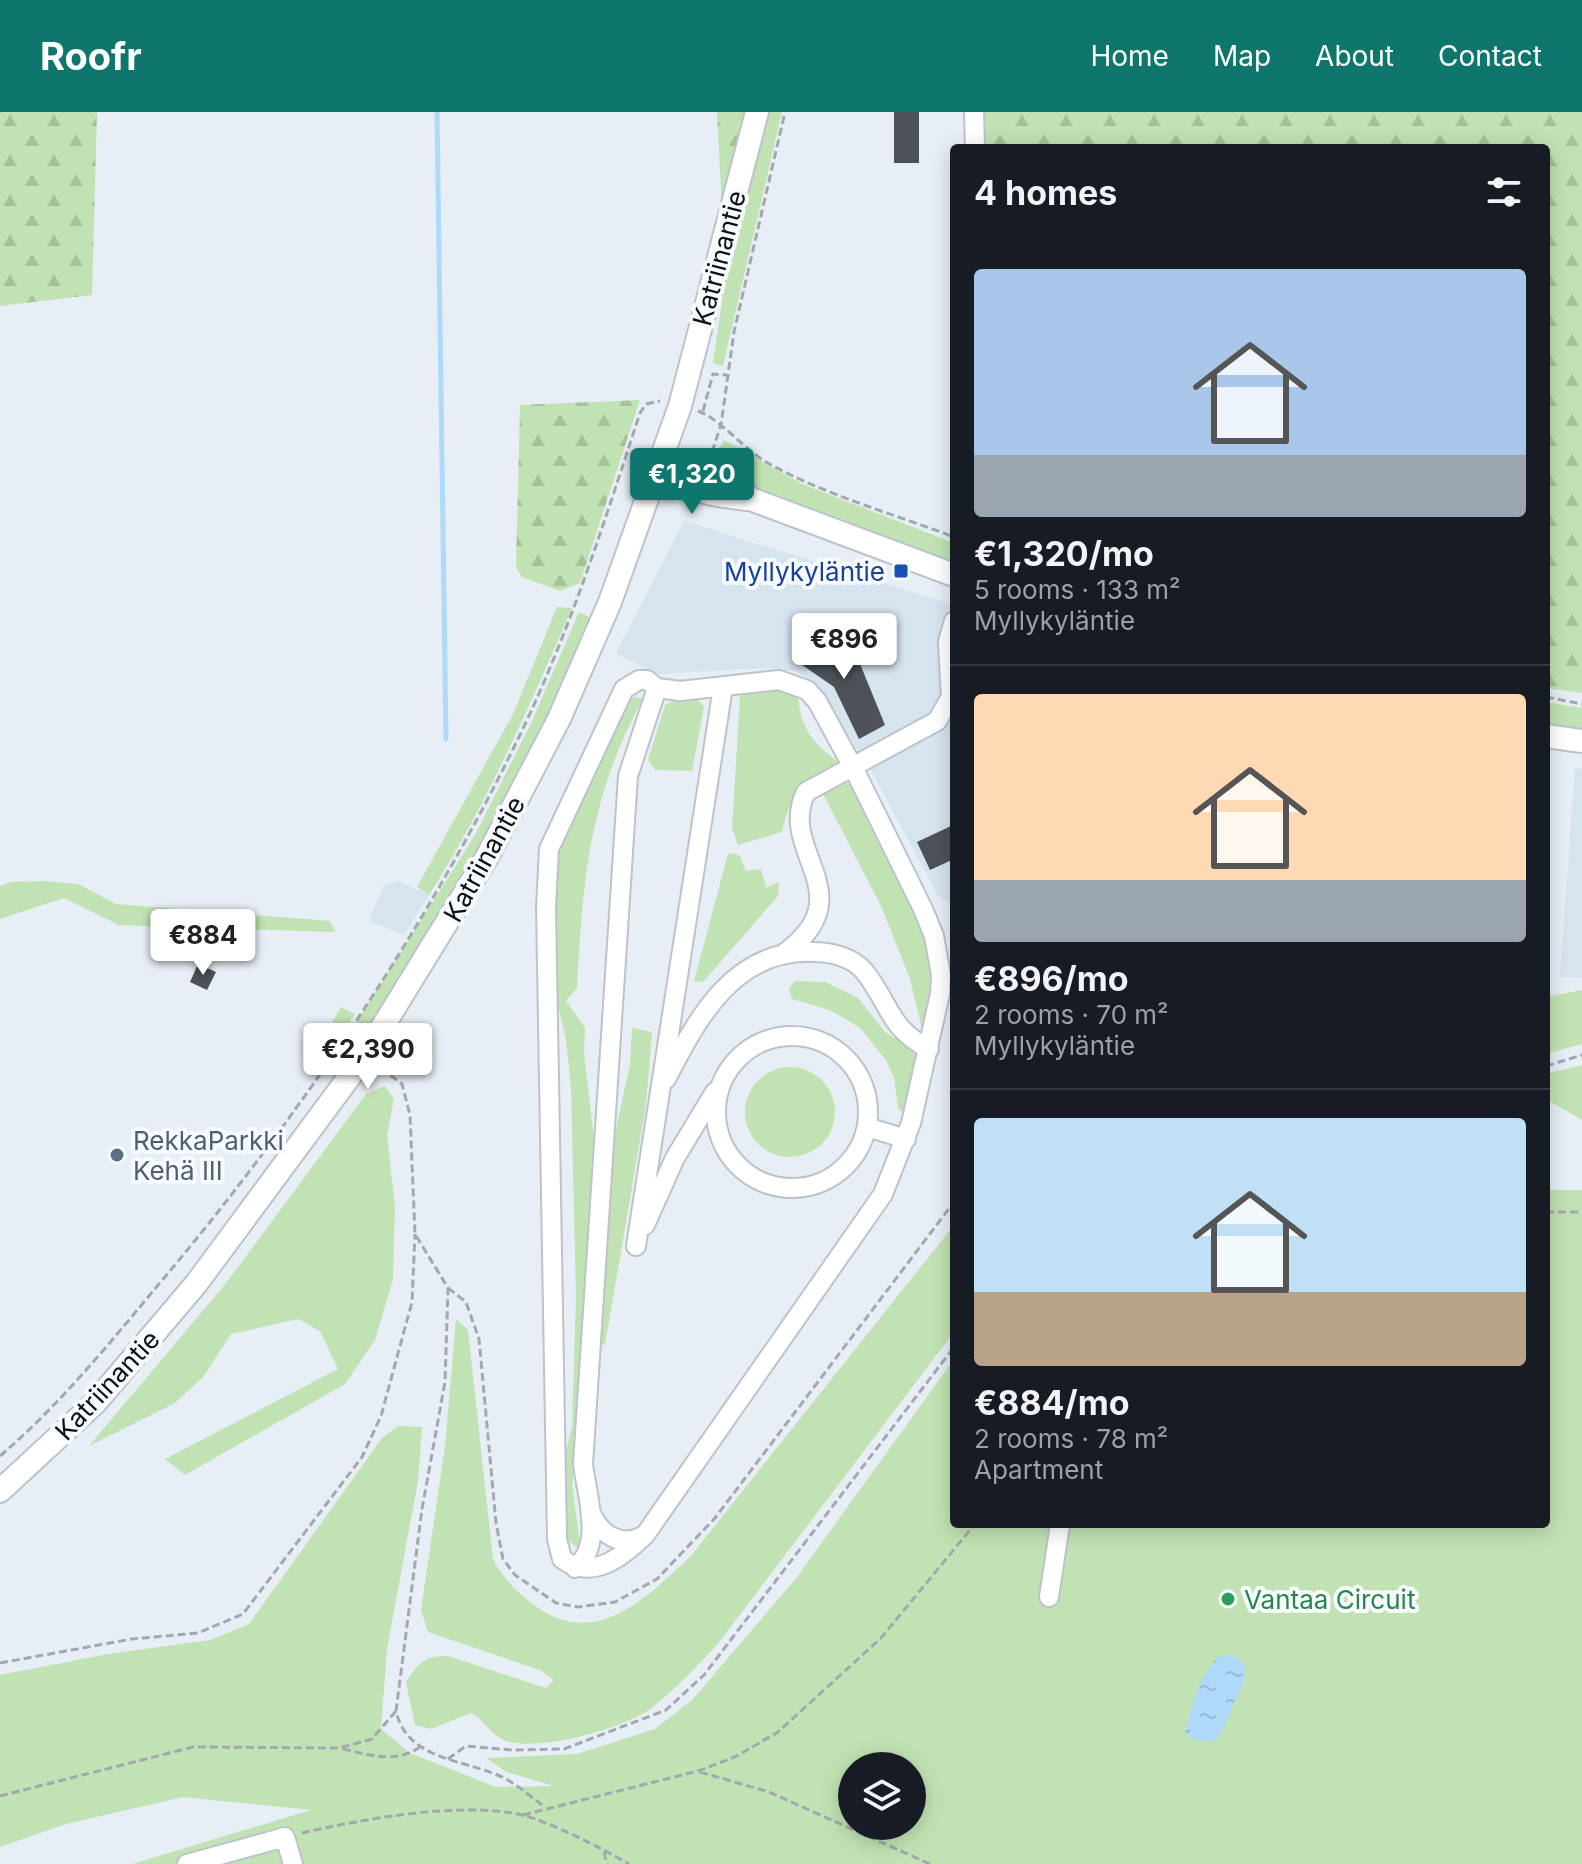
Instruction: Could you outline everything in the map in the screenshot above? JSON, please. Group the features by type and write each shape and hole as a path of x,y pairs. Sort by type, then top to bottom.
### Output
{"main road":[{"name":"Katriinantie","path":"0,1491 95,1403 143,1349 247,1217 364,1057 487,857 559,719 610,602 680,406 757,112"},
{"path":"657,467 682,462 707,469 753,500 950,574"},
{"path":"1550,737 1582,741"}],"street":[{"path":"974,112 975,144"},
{"path":"950,635 950,679"},
{"path":"639,680 647,680 657,688 680,691 779,680 807,690 817,701 854,769 934,936 941,975 921,1045 906,1139 883,1194 645,1535 607,1564 590,1569 575,1568 562,1559 557,1539 546,907 549,849 624,689 639,680"},
{"path":"723,687 636,1246 675,1158 725,1076 749,1049 765,1041 782,1036 818,1040 841,1054 859,1075 869,1109 860,1146 834,1176 796,1188 767,1183 741,1168 728,1153 720,1134 717,1105 725,1076"},
{"path":"575,1568 589,1552 592,1538 583,1464 628,776 657,688"},
{"path":"660,1093 699,1017 720,990 743,971 782,955 804,940 819,906 818,884 800,823 800,804 806,792 854,769 937,721 950,699"},
{"path":"782,955 830,952 852,962 864,971 889,1016 921,1045"},
{"path":"867,1127 906,1139"},
{"path":"588,1505 596,1524 613,1539 633,1542 645,1535"},
{"path":"1049,1597 1059,1528"},
{"path":"187,1864 285,1837 293,1864"}],"path":[{"path":"721,425 727,375 785,112"},
{"path":"727,375 713,374 703,413 721,425 733,440 795,476 950,535"},
{"path":"0,1456 83,1375 233,1196 366,1002 458,854 520,736 573,611 640,413 646,404 661,401"},
{"path":"1550,698 1582,704"},
{"path":"1550,1065 1582,1055"},
{"path":"0,1663 132,1639 198,1633 243,1614 362,1457 375,1430 412,1302 415,1234 410,1115 402,1084 364,1057"},
{"path":"415,1234 448,1288 466,1302 479,1339 503,1559 515,1575 556,1603 578,1607 615,1602 657,1579 715,1518 950,1207"},
{"path":"1550,1212 1582,1212"},
{"path":"448,1288 445,1382 422,1509 396,1711 408,1737 421,1746 448,1759 504,1778 545,1807"},
{"path":"448,1759 466,1746 512,1750 564,1749 666,1710 704,1675 950,1352"},
{"path":"523,1815 698,1771 735,1757 778,1732 881,1638 972,1528"},
{"path":"339,1748 372,1739 396,1711"},
{"path":"0,1796 193,1747 339,1748 380,1757 402,1757 421,1746"},
{"path":"698,1771 769,1792 930,1864"},
{"path":"285,1837 370,1818 462,1812 523,1815 629,1864"},
{"path":"604,1851 607,1864"}],"shaded area":[{"path":"684,521 950,604 950,903 938,896 874,776 829,703 808,679 795,671 767,668 657,674 616,653"},
{"path":"1575,768 1582,769 1582,978 1560,977"},
{"path":"399,881 429,895 404,935 371,922 370,918 384,885"}],"green space":[{"path":"0,112 97,112 92,295 0,306"},
{"path":"717,112 746,112 722,210"},
{"path":"768,112 782,112 723,366 713,363 726,273"},
{"path":"981,112 1582,112 1582,693 1550,689 1550,144 982,144"},
{"path":"640,400 580,583 560,591 522,577 516,567 520,405"},
{"path":"724,440 802,484 950,541 950,566 755,487 712,462"},
{"path":"557,607 572,608 488,790 429,895 417,887 513,714"},
{"path":"579,612 594,619 502,816 352,1059 343,1064 334,1058 475,835 532,721"},
{"path":"787,690 798,696 802,719 810,736 841,764 801,790 790,806 782,832 738,845 732,828 740,696 748,692"},
{"path":"696,697 704,707 692,771 655,770 648,760 665,705 677,699"},
{"path":"627,699 643,699 611,770 592,839 582,911 577,988 566,1001 585,1028 584,1054 596,1155 580,1439 572,1485 580,1544 576,1547 565,1537 564,1461 572,1426 576,1297 571,1088 566,1040 554,988 552,884 557,847"},
{"path":"1550,703 1582,708 1582,730 1550,726"},
{"path":"844,781 854,787 914,906 931,970 931,1002 923,1033 910,979 881,906 821,790"},
{"path":"728,854 740,856 746,871 761,869 766,888 779,882 778,896 703,982 694,981"},
{"path":"12,882 78,884 116,904 330,921 335,932 119,925 64,898 0,919 0,886"},
{"path":"795,981 825,982 858,998 885,1032 919,1053 908,1104 902,1112 898,1108 894,1078 886,1060 860,1028 830,1010 792,999 789,989"},
{"path":"1582,990 1582,1044 1550,1053 1550,996"},
{"path":"341,1007 355,1014 331,1052 317,1049"},
{"path":"632,1028 652,1032 646,1105 605,1345 599,1344 610,1156 630,1065"},
{"path":"1582,1065 1582,1120 1550,1101 1550,1073"},
{"path":"790,1067 807,1070 822,1080 832,1095 835,1112 832,1129 822,1144 807,1154 790,1157 773,1154 758,1144 748,1129 745,1112 748,1095 758,1080 773,1070"},
{"path":"385,1086 394,1099 387,1135 395,1207 393,1279 375,1340 345,1384 185,1475 165,1459 338,1369 320,1331 298,1319 231,1334 203,1377 175,1403 89,1446 227,1282 366,1094"},
{"name":"Vantaa Circuit","path":"1550,1190 1582,1190 1582,1864 132,1864 311,1810 183,1797 66,1824 0,1847 0,1675 108,1654 210,1640 249,1624 382,1438 398,1426 422,1427 418,1481 387,1649 381,1729 410,1753 496,1787 554,1786 506,1772 486,1758 577,1754 655,1729 693,1699 797,1577 950,1365 950,1528 1550,1528"},
{"path":"950,1230 950,1337 717,1645 650,1709 621,1724 561,1740 524,1744 509,1742 498,1737 471,1713 431,1729 415,1725 406,1682 418,1666 433,1657 448,1656 546,1688 554,1680 540,1670 428,1632 421,1610 445,1446 456,1319 468,1330 493,1559 510,1584 534,1605 556,1618 578,1623 599,1621 637,1602 690,1557"}],"water":[{"path":"1231,1655 1244,1665 1246,1671 1226,1723 1215,1741 1193,1740 1185,1732 1201,1682 1219,1656"}],"building":[{"path":"894,112 919,112 919,163 894,163"},
{"path":"818,630 856,654 885,725 859,739 834,687 795,660"},
{"path":"950,826 950,861 930,870 917,842"},
{"path":"198,964 216,972 207,990 190,982"}],"waterway":[{"path":"437,112 446,739"}],"place":[{"name":"Myllykyläntie","path":"901,571"},
{"name":"RekkaParkki Kehä III","path":"117,1155"},
{"name":"Vantaa Circuit","path":"1228,1599"}]}
